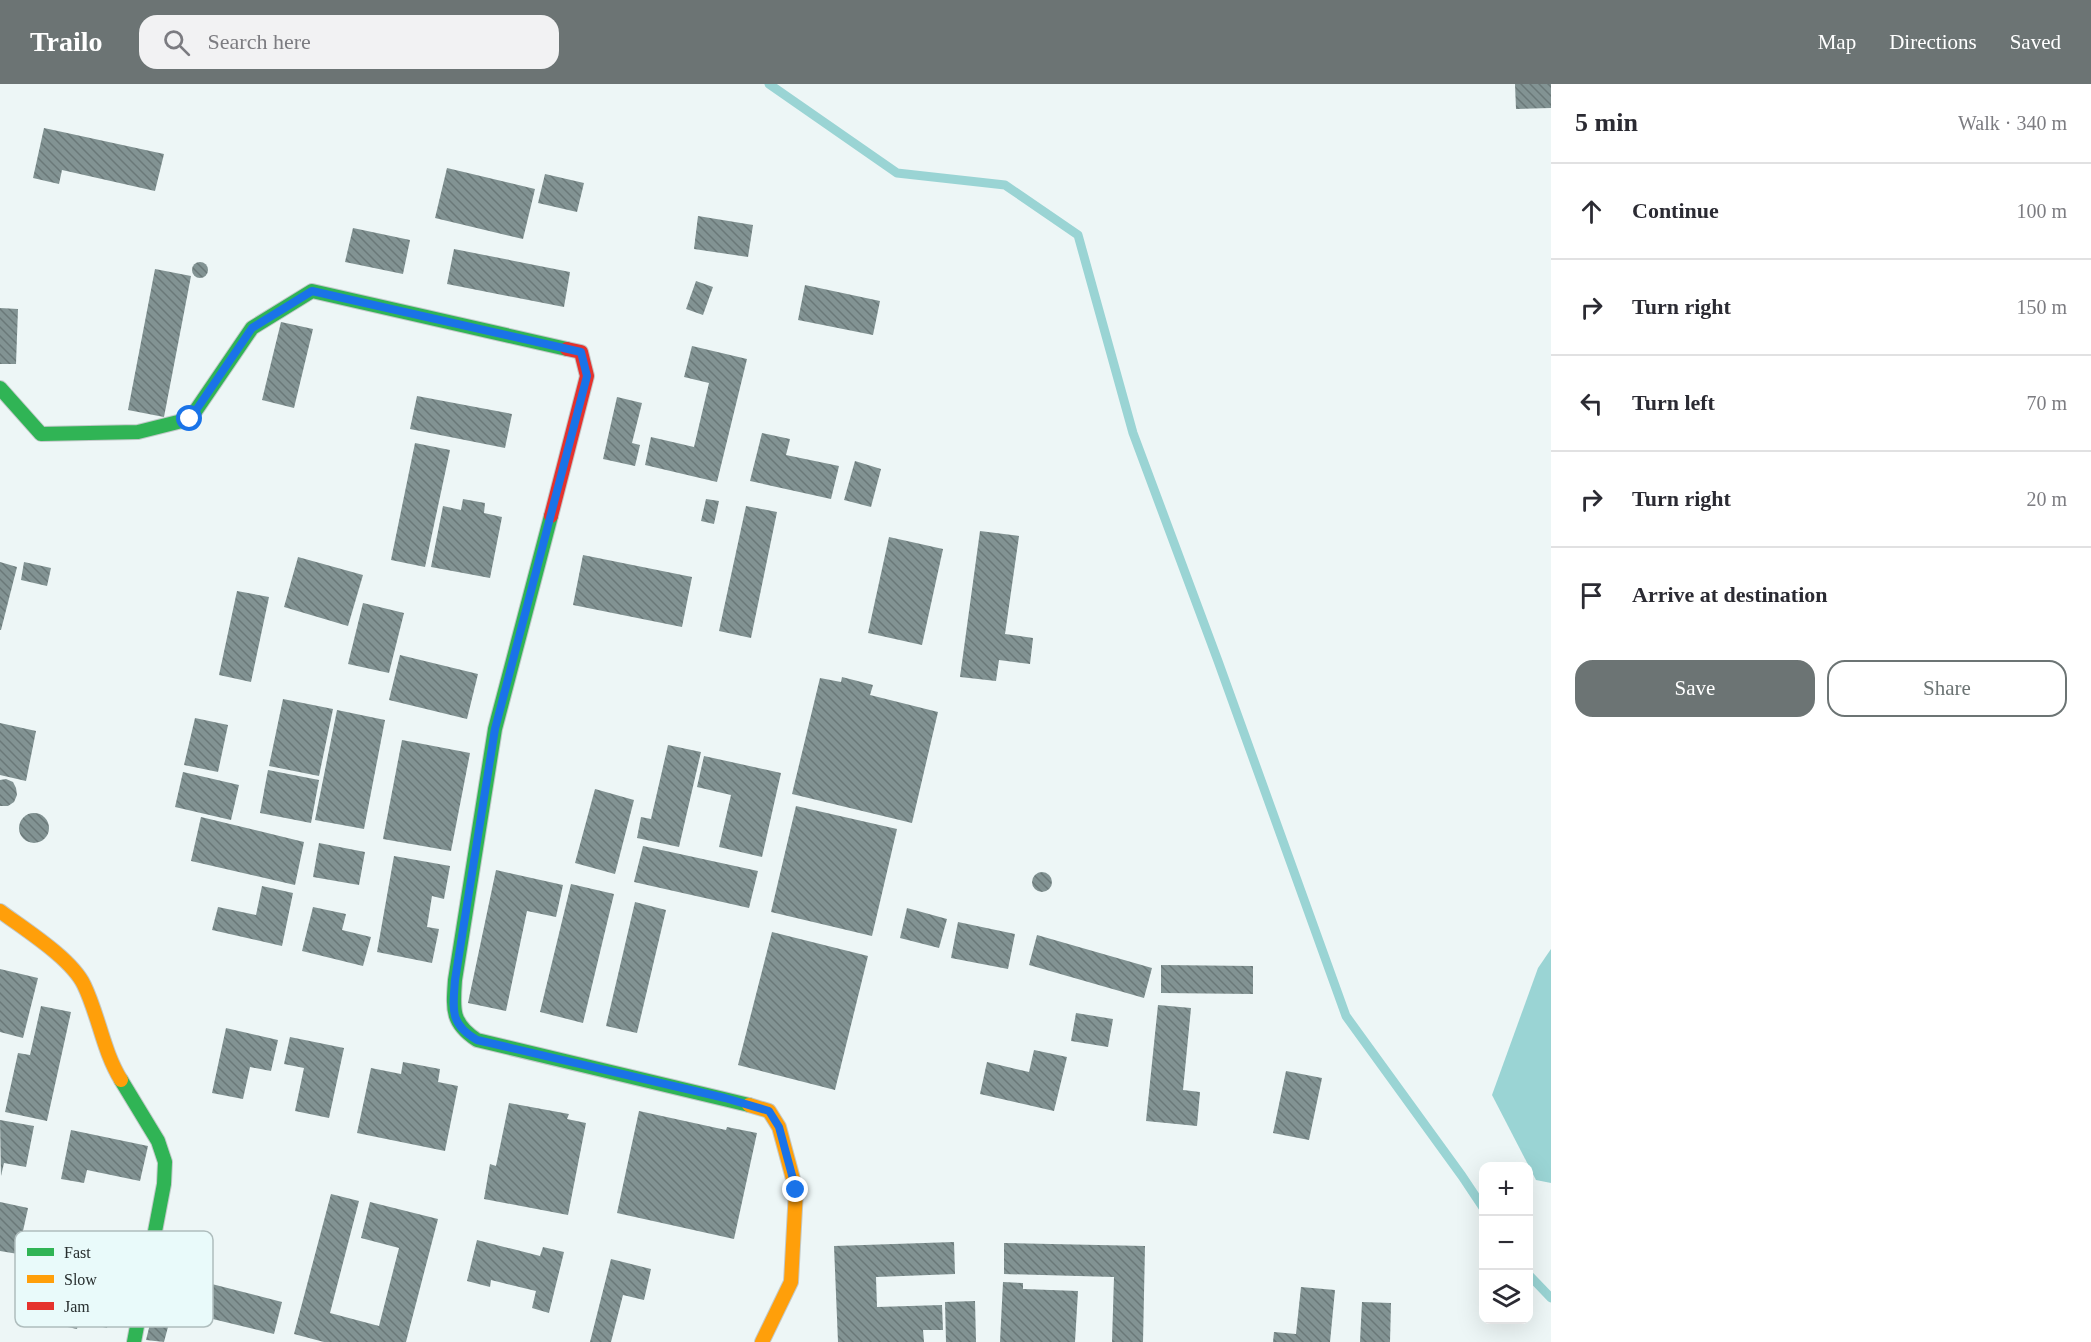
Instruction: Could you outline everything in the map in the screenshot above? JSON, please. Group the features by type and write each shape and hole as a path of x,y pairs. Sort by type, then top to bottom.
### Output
{"street":[{"path":"0,388 41,434 138,432 190,419 252,328 312,291 581,352 587,376 495,729 455,980 453,1002 456,1021 463,1032 477,1040 725,1098 769,1111 779,1127 796,1190 791,1282 762,1342"},
{"path":"0,911 61,957 83,983 112,1065 158,1141 165,1162 155,1231"},
{"path":"134,1342 137,1327"}],"water":[{"path":"1551,949 1551,1183 1536,1180 1533,1174 1533,1162 1527,1162 1492,1095 1538,968"}],"building":[{"path":"1515,84 1551,84 1551,108 1516,109"},
{"path":"44,128 164,154 155,191 62,170 59,184 33,178"},
{"path":"447,168 535,189 523,239 435,218"},
{"path":"545,174 584,183 577,212 538,203"},
{"path":"698,216 753,225 748,257 694,249"},
{"path":"353,228 410,240 403,274 345,262"},
{"path":"454,249 570,272 564,307 447,284"},
{"path":"197,262 203,262 208,270 206,276 197,278 192,273 192,267"},
{"path":"155,269 191,276 164,417 128,410"},
{"path":"696,281 713,287 703,315 686,309"},
{"path":"805,285 880,301 873,335 798,320"},
{"path":"0,308 18,309 16,364 0,364"},
{"path":"281,322 313,329 294,408 262,400"},
{"path":"692,346 747,359 717,482 645,465 651,437 694,447 709,383 684,377"},
{"path":"417,396 512,414 505,448 410,429"},
{"path":"617,397 642,403 632,443 640,445 635,466 603,459"},
{"path":"762,433 790,439 786,455 839,466 831,499 750,481"},
{"path":"415,443 450,450 425,567 391,560"},
{"path":"855,461 881,469 871,507 844,500"},
{"path":"463,499 485,503 484,513 502,517 490,578 431,567 443,506 461,510"},
{"path":"706,499 719,501 714,524 701,521"},
{"path":"746,506 777,512 751,638 719,631"},
{"path":"980,531 1019,536 1005,634 1033,638 1030,664 999,660 996,681 960,677"},
{"path":"889,537 943,549 922,645 868,633"},
{"path":"583,555 692,577 682,627 573,605"},
{"path":"298,557 363,575 348,626 284,607"},
{"path":"0,562 17,567 1,630 0,630"},
{"path":"24,562 51,568 47,586 21,580"},
{"path":"237,591 269,597 251,682 219,675"},
{"path":"363,603 404,613 389,673 348,664"},
{"path":"400,655 478,674 467,719 389,700"},
{"path":"842,677 873,685 870,695 938,712 912,823 792,794 820,678 841,682"},
{"path":"283,699 333,709 319,776 269,766"},
{"path":"337,710 385,720 364,829 315,820"},
{"path":"195,718 228,725 218,772 184,765"},
{"path":"0,723 36,731 26,781 0,775"},
{"path":"402,740 470,753 451,851 383,839"},
{"path":"668,745 701,752 679,847 637,838 641,817 651,819"},
{"path":"704,756 781,773 762,857 719,847 731,795 697,787"},
{"path":"268,770 319,780 311,823 260,813"},
{"path":"183,772 239,785 231,820 175,807"},
{"path":"6,779 13,782 17,795 14,802 8,806 0,806 0,780"},
{"path":"595,789 634,800 615,874 575,863"},
{"path":"796,806 897,829 872,936 771,912"},
{"path":"34,813 45,817 49,828 45,839 34,843 23,839 19,828 23,817"},
{"path":"201,817 304,842 295,885 191,861"},
{"path":"319,843 365,852 359,885 313,877"},
{"path":"643,846 758,871 749,908 634,882"},
{"path":"394,856 450,866 444,899 432,896 427,927 439,929 432,963 377,952"},
{"path":"496,870 563,885 556,917 527,911 506,1011 468,1003"},
{"path":"1042,872 1049,875 1052,882 1049,889 1042,892 1035,889 1032,882 1035,875"},
{"path":"571,884 614,894 583,1023 540,1012"},
{"path":"262,886 293,893 282,946 212,930 218,907 256,915"},
{"path":"635,902 666,910 637,1033 606,1026"},
{"path":"313,907 346,914 342,930 371,937 363,966 302,951"},
{"path":"907,908 947,919 939,948 900,938"},
{"path":"958,922 1015,934 1008,969 951,958"},
{"path":"772,932 868,956 835,1090 738,1065"},
{"path":"1037,935 1152,968 1144,998 1029,965"},
{"path":"1161,965 1253,966 1253,994 1161,993"},
{"path":"0,969 38,978 23,1038 0,1032"},
{"path":"1158,1005 1191,1008 1183,1090 1200,1092 1197,1126 1146,1121"},
{"path":"41,1006 71,1012 47,1121 5,1112 18,1053 30,1055"},
{"path":"1076,1013 1113,1019 1108,1047 1071,1041"},
{"path":"226,1028 278,1040 271,1071 250,1067 243,1099 212,1093"},
{"path":"290,1037 344,1048 329,1118 295,1111 304,1068 284,1064"},
{"path":"1034,1050 1067,1057 1054,1111 980,1094 987,1062 1029,1072"},
{"path":"403,1062 440,1069 438,1082 458,1086 445,1151 357,1133 371,1068 401,1074"},
{"path":"1286,1071 1322,1078 1309,1140 1273,1133"},
{"path":"509,1103 569,1114 567,1119 586,1123 568,1215 484,1199 490,1164 496,1166"},
{"path":"639,1111 726,1130 727,1127 757,1133 734,1239 617,1213"},
{"path":"0,1120 34,1126 26,1167 4,1163 1,1176"},
{"path":"71,1130 148,1146 140,1181 87,1170 84,1183 61,1179"},
{"path":"331,1194 359,1201 330,1313 379,1326 399,1248 361,1238 370,1202 438,1219 406,1342 324,1342 294,1334"},
{"path":"0,1202 28,1208 23,1231 15,1231 15,1254 0,1251"},
{"path":"477,1240 540,1256 543,1247 564,1252 549,1313 532,1308 536,1291 491,1280 490,1287 467,1281"},
{"path":"954,1242 955,1274 876,1277 877,1307 942,1305 943,1330 923,1330 924,1342 838,1342 834,1246"},
{"path":"1004,1243 1145,1246 1143,1342 1112,1342 1114,1277 1004,1274"},
{"path":"611,1259 651,1269 644,1300 623,1295 611,1342 590,1342"},
{"path":"1003,1282 1023,1283 1023,1289 1078,1291 1075,1342 1000,1342"},
{"path":"213,1284 282,1302 274,1334 213,1319"},
{"path":"1301,1287 1335,1290 1330,1342 1273,1342 1274,1332 1296,1334"},
{"path":"975,1301 976,1342 946,1342 945,1302"},
{"path":"1362,1302 1391,1303 1390,1342 1360,1342"},
{"path":"149,1327 168,1327 164,1342 146,1340"}],"waterway":[{"path":"769,84 897,173 1005,185 1078,235 1133,433 1346,1016 1479,1202"},
{"path":"1533,1279 1551,1298"}],"traffic: fast":[{"path":"0,388 41,434 138,432 190,419 252,328 312,291 567,349"},
{"path":"551,516 495,729 455,980 455,1014 462,1028 477,1040 749,1105"},
{"path":"121,1080 158,1141 165,1162 164,1184 155,1231"},
{"path":"134,1342 137,1327"}],"traffic: slow":[{"path":"0,911 58,954 78,975 89,997 110,1057 121,1080"},
{"path":"749,1105 769,1111 779,1127 796,1190 791,1282 762,1342"}],"traffic: jam":[{"path":"551,516 587,376 581,352 567,349"}],"route":[{"path":"190,419 252,328 312,291 581,352 587,376 495,729 455,980 453,1002 456,1021 463,1032 477,1040 725,1098 769,1111 779,1127 796,1190"}]}
